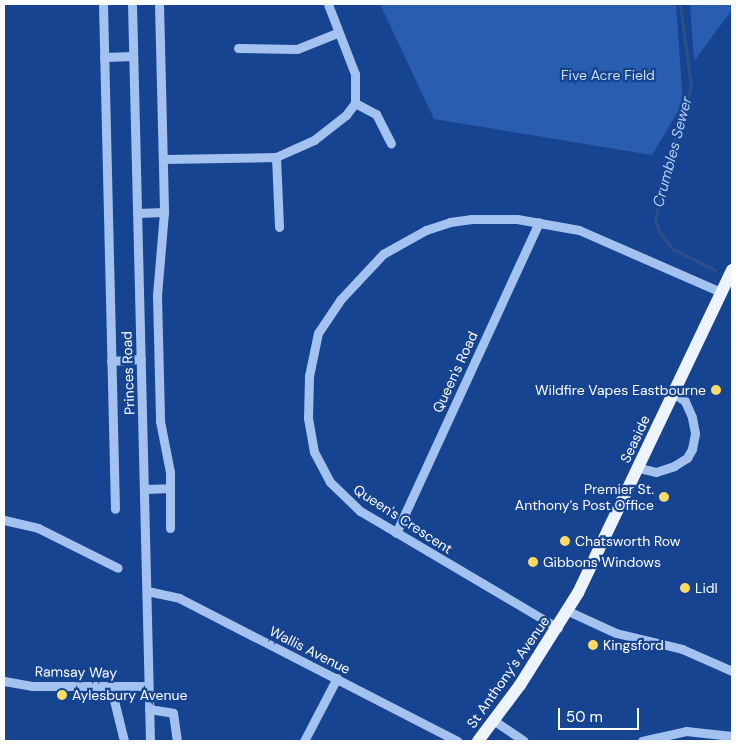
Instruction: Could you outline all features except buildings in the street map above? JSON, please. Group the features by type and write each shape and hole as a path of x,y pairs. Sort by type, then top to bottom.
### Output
{"main road":[{"name":"Seaside","path":"563,619 639,468 732,270"},
{"name":"St Anthony's Avenue","path":"478,741 563,619"}],"street":[{"name":"Princes Road","path":"103,4 114,509"},
{"name":"Princes Road","path":"132,4 150,741"},
{"path":"159,4 164,212 157,314 160,421 170,488 170,528"},
{"path":"164,159 276,157 314,140 334,126 355,103 355,74 337,33 328,4"},
{"path":"238,48 297,49 337,33"},
{"path":"104,56 134,56"},
{"path":"355,103 376,114 391,143"},
{"path":"276,157 279,227"},
{"path":"137,213 164,212"},
{"name":"Queen's Crescent","path":"721,292 579,230 539,222 495,218 450,222 404,240 366,269 318,333 307,397 314,452 330,482 343,497 396,533 563,619 682,650 732,671"},
{"name":"Queen's Road","path":"396,533 539,222"},
{"path":"111,361 141,359"},
{"path":"639,468 656,472 674,466 687,458 692,449 695,433 692,416 685,401 673,393"},
{"path":"145,489 170,488"},
{"path":"4,520 38,528 118,568"},
{"name":"Wallis Avenue","path":"147,590 179,598 457,741"},
{"path":"304,741 336,678"},
{"name":"Ramsay Way","path":"4,681 32,686 111,688 148,686"},
{"path":"111,688 124,741"},
{"path":"149,709 167,709 173,713 177,741"},
{"path":"493,720 524,741"},
{"path":"642,741 686,731 732,736"}],"green space":[{"name":"Five Acre Field","path":"380,4 676,4 683,103 652,155 434,119"},
{"path":"690,4 732,4 732,10 694,61"}],"waterway":[{"name":"Crumbles Sewer","path":"680,4 691,86 669,158 655,220 660,233 673,249 715,270"}],"place":[{"name":"Wildfire Vapes Eastbourne","path":"716,390"},
{"name":"Premier St. Anthony's Post Office","path":"664,497"},
{"name":"Chatsworth Row","path":"565,541"},
{"name":"Gibbons Windows","path":"533,562"},
{"name":"Lidl","path":"685,588"},
{"name":"Kingsford","path":"593,645"},
{"name":"Aylesbury Avenue","path":"62,695"}]}
